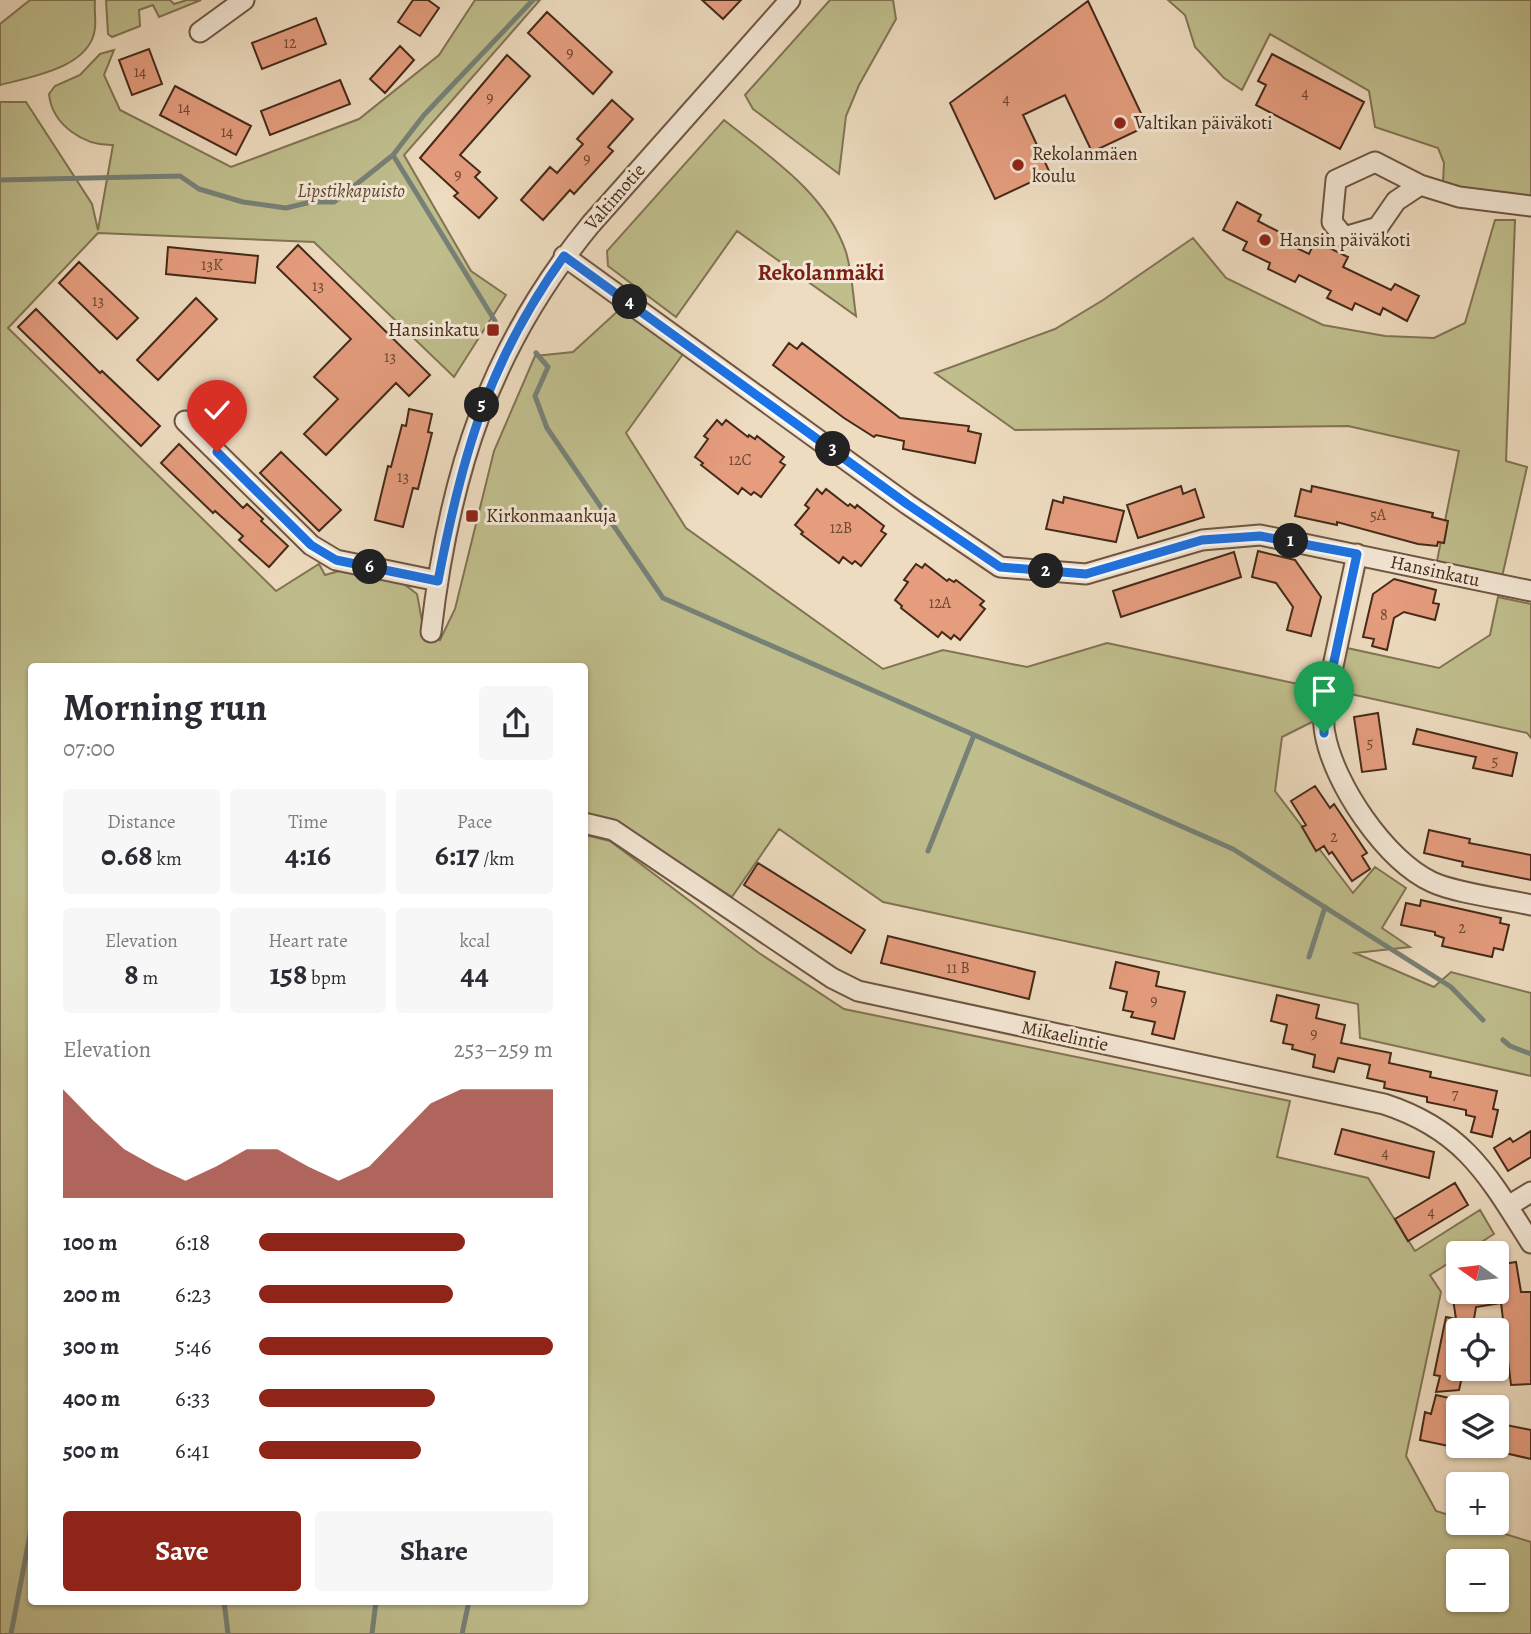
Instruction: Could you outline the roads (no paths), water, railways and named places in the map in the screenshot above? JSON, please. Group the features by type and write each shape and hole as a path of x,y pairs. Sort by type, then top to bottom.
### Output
{"street":[{"path":"200,32 244,0"},
{"name":"Valtimotie","path":"431,632 438,581 458,483 480,411 515,333 564,256 790,0"},
{"path":"1420,185 1396,201 1378,227 1344,237 1332,222 1336,180 1375,162 1420,185 1459,197 1531,206"},
{"name":"Hansinkatu","path":"564,256 907,504 1000,567 1086,574 1202,540 1260,536 1531,591"},
{"path":"185,421 311,545 336,560 438,581"},
{"path":"1357,554 1324,708 1324,733 1336,769 1384,844 1409,868 1434,883 1531,905"},
{"name":"Mikaelintie","path":"588,824 613,830 832,978 858,991 1384,1104 1414,1114 1458,1143 1475,1160 1531,1243"},
{"path":"1508,1206 1531,1192"}],"waterway":[{"path":"495,321 393,155 424,115 533,0"},
{"path":"0,180 180,176 199,189 243,202 286,208 311,202 334,202 393,155"},
{"path":"536,353 548,367 535,396 547,428 663,598 1233,849 1451,987 1483,1020"},
{"path":"928,851 974,735"},
{"path":"1309,957 1325,907"},
{"path":"1503,1040 1510,1046 1531,1054"},
{"path":"11,1634 28,1545"},
{"path":"224,1605 228,1634"},
{"path":"372,1634 376,1605"},
{"path":"462,1634 468,1605"}],"place":[{"name":"Valtikan päiväkoti","path":"1120,123"},
{"name":"Rekolanmäen koulu","path":"1018,165"},
{"name":"Hansin päiväkoti","path":"1265,240"},
{"name":"Hansinkatu","path":"493,330"},
{"name":"Kirkonmaankuja","path":"472,516"}],"district":[{"name":"Rekolanmäki","path":"821,272"}],"park label":[{"name":"Lipstikkapuisto","path":"351,191"}]}
